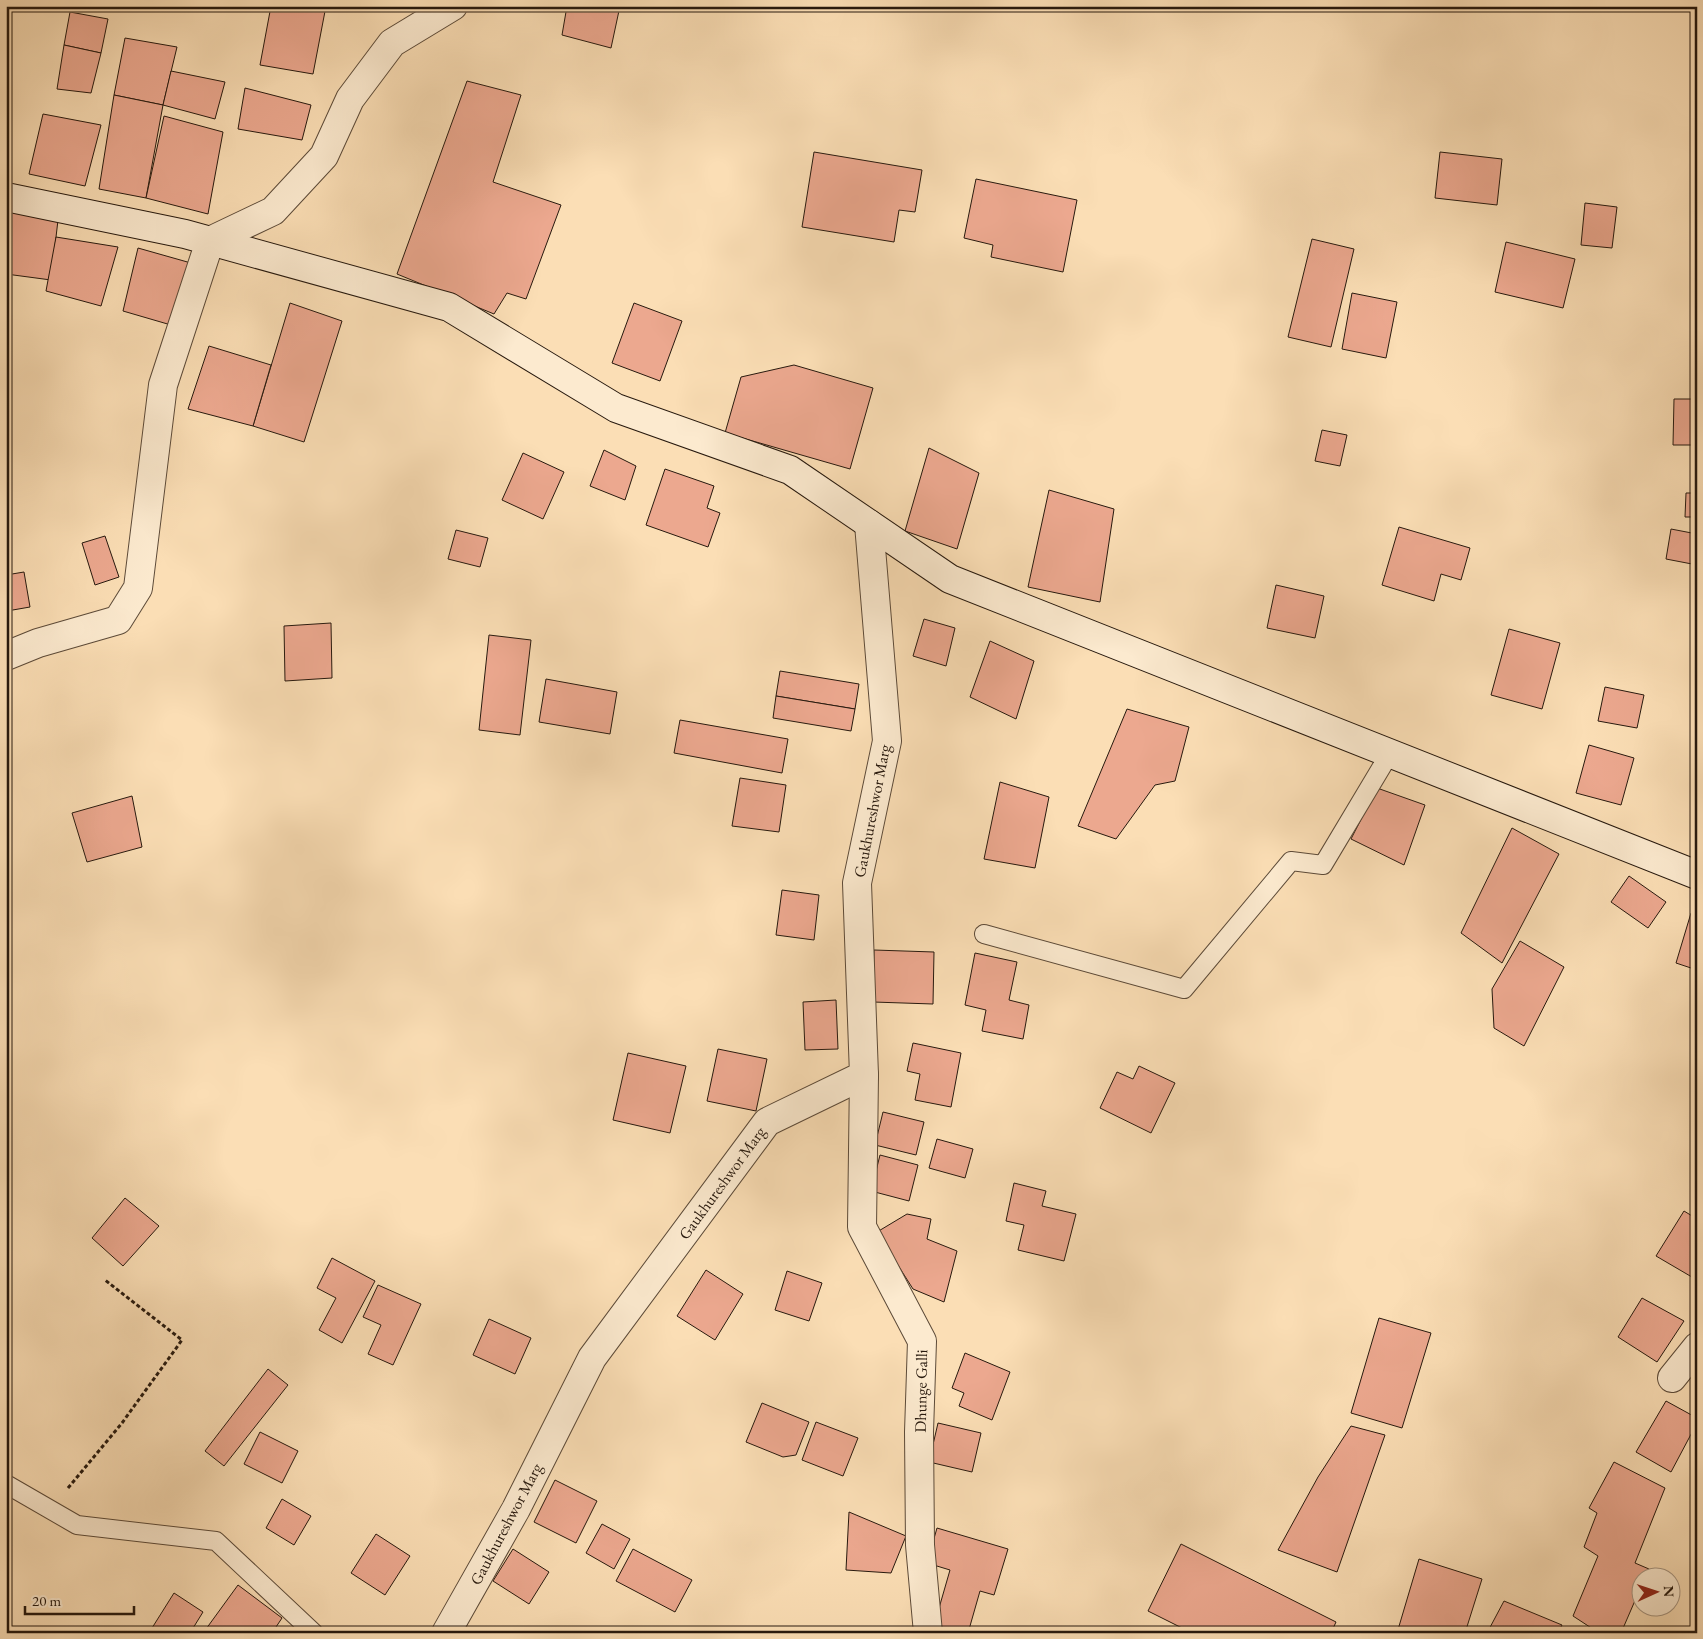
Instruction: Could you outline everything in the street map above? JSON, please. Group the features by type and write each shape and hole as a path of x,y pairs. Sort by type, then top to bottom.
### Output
{"street":[{"path":"6,656 38,642 118,620 138,588 164,385 210,241 273,211 324,156 350,99 392,43 453,6"},
{"path":"6,197 210,241 449,307 616,408 790,470 950,579 1697,875"},
{"name":"Gaukhureshwor Marg","path":"446,1633 516,1509 592,1358 767,1122 864,1075 857,882 887,740 869,524"},
{"name":"Dhunge Galli","path":"864,1075 862,1226 922,1341 919,1432 920,1544 928,1633"},
{"path":"1672,1378 1697,1347"}],"lane":[{"path":"984,934 1184,989 1291,861 1323,865 1390,754"},
{"path":"6,1484 77,1525 216,1541 314,1633"}],"path":[{"path":"50,1509 122,1423 182,1340 105,1280"}],"building":[{"path":"121,6 180,6 179,10"},
{"path":"271,6 326,6 313,74 260,65"},
{"path":"567,6 620,6 611,48 562,35"},
{"path":"70,12 108,19 101,53 64,45"},
{"path":"125,38 177,47 163,105 114,95"},
{"path":"64,45 101,53 91,93 57,89"},
{"path":"171,71 225,82 215,119 163,105"},
{"path":"467,81 521,95 493,182 561,205 526,299 507,293 494,314 397,274"},
{"path":"245,88 311,105 302,140 238,129"},
{"path":"114,95 163,105 146,198 99,189"},
{"path":"43,114 101,125 85,186 29,174"},
{"path":"164,116 223,132 208,214 146,198"},
{"path":"814,152 922,170 915,212 899,210 894,242 802,227"},
{"path":"1440,152 1502,159 1497,205 1435,198"},
{"path":"976,179 1077,200 1063,272 991,257 993,245 964,238"},
{"path":"1585,203 1617,207 1612,248 1581,245"},
{"path":"6,211 58,220 51,280 6,274"},
{"path":"56,237 118,247 101,306 46,291"},
{"path":"1312,239 1354,249 1331,347 1288,337"},
{"path":"1506,242 1575,259 1563,308 1495,292"},
{"path":"138,248 191,263 171,325 123,311"},
{"path":"1352,293 1397,302 1386,358 1342,349"},
{"path":"290,303 342,321 304,442 253,426"},
{"path":"634,303 682,321 660,381 612,363"},
{"path":"209,346 271,365 253,426 188,409"},
{"path":"794,365 873,388 850,469 725,433 741,377"},
{"path":"1674,399 1697,399 1697,445 1673,445"},
{"path":"1322,430 1347,435 1340,466 1315,461"},
{"path":"929,448 979,473 957,549 905,531"},
{"path":"604,450 636,466 625,500 590,486"},
{"path":"523,453 564,472 543,519 502,500"},
{"path":"665,469 714,486 707,508 720,513 708,547 646,525"},
{"path":"1049,490 1114,509 1100,602 1028,587"},
{"path":"1686,493 1697,493 1697,517 1685,517"},
{"path":"1399,527 1470,548 1461,580 1441,574 1434,601 1382,585"},
{"path":"1671,529 1697,534 1692,564 1666,559"},
{"path":"456,530 488,538 480,567 448,559"},
{"path":"105,536 119,577 95,585 82,543"},
{"path":"24,572 30,607 7,611 6,575"},
{"path":"1694,584 1697,584 1697,674 1692,674"},
{"path":"1276,585 1324,596 1315,638 1267,628"},
{"path":"924,619 955,628 946,666 913,656"},
{"path":"331,623 332,678 285,681 284,626"},
{"path":"1509,629 1560,643 1542,709 1491,695"},
{"path":"489,635 531,640 520,735 479,730"},
{"path":"990,641 1034,661 1016,719 970,697"},
{"path":"780,671 859,684 855,709 776,696"},
{"path":"546,679 617,692 610,734 539,722"},
{"path":"1605,687 1644,695 1637,728 1598,721"},
{"path":"776,696 855,709 851,731 773,718"},
{"path":"1127,709 1189,727 1175,781 1155,785 1116,839 1078,826"},
{"path":"680,720 788,739 782,773 674,753"},
{"path":"1589,745 1634,758 1621,805 1576,793"},
{"path":"740,778 786,785 779,832 732,826"},
{"path":"1000,782 1049,797 1035,868 984,859"},
{"path":"1377,788 1425,805 1404,865 1351,839"},
{"path":"132,796 142,847 87,862 72,813"},
{"path":"1512,828 1559,854 1502,963 1461,933"},
{"path":"1629,876 1666,902 1648,928 1611,902"},
{"path":"782,890 819,895 814,940 776,935"},
{"path":"1691,913 1697,915 1697,970 1676,963"},
{"path":"1520,941 1564,967 1524,1046 1494,1028 1492,989"},
{"path":"874,950 934,952 933,1004 873,1002"},
{"path":"975,953 1017,962 1009,1000 1029,1005 1023,1039 982,1031 986,1010 965,1005"},
{"path":"836,1000 838,1049 805,1050 803,1002"},
{"path":"913,1043 961,1053 951,1107 915,1100 920,1074 907,1071"},
{"path":"718,1049 767,1059 756,1111 707,1101"},
{"path":"628,1053 686,1066 670,1133 613,1120"},
{"path":"1139,1066 1175,1083 1151,1133 1100,1108 1117,1072 1133,1079"},
{"path":"883,1112 924,1122 916,1155 875,1145"},
{"path":"937,1139 973,1149 965,1178 929,1168"},
{"path":"880,1155 918,1165 909,1201 871,1191"},
{"path":"1014,1183 1046,1191 1042,1206 1076,1214 1064,1261 1018,1250 1024,1225 1006,1221"},
{"path":"125,1198 159,1226 123,1266 92,1238"},
{"path":"1684,1211 1697,1219 1697,1280 1656,1256"},
{"path":"907,1214 931,1219 927,1239 957,1251 944,1302 913,1289 877,1232"},
{"path":"332,1258 375,1281 342,1343 319,1330 336,1298 317,1288"},
{"path":"706,1270 743,1294 715,1340 677,1316"},
{"path":"787,1271 822,1283 809,1321 775,1310"},
{"path":"378,1285 421,1304 393,1365 368,1354 381,1325 363,1317"},
{"path":"1642,1298 1684,1321 1657,1362 1618,1337"},
{"path":"1379,1318 1431,1333 1402,1428 1351,1413"},
{"path":"489,1319 531,1338 515,1374 473,1355"},
{"path":"965,1353 1010,1372 992,1420 959,1406 964,1393 952,1388"},
{"path":"268,1369 288,1385 224,1466 205,1451"},
{"path":"1666,1401 1697,1418 1697,1423 1671,1472 1636,1452"},
{"path":"762,1403 809,1422 796,1455 783,1457 746,1442"},
{"path":"816,1422 858,1438 843,1476 802,1460"},
{"path":"938,1423 981,1433 972,1472 929,1462"},
{"path":"1351,1426 1385,1435 1337,1572 1278,1550 1318,1477"},
{"path":"260,1432 298,1451 282,1483 244,1464"},
{"path":"1614,1462 1665,1488 1635,1563 1642,1566 1630,1566 1630,1612 1621,1633 1599,1633 1573,1616 1598,1556 1584,1547 1597,1513 1589,1508"},
{"path":"555,1480 597,1501 576,1543 534,1522"},
{"path":"282,1499 311,1516 294,1545 266,1528"},
{"path":"849,1512 906,1536 891,1573 846,1570"},
{"path":"602,1524 630,1539 614,1569 586,1553"},
{"path":"937,1528 1008,1549 994,1595 980,1591 968,1633 946,1633 933,1629 950,1570 927,1563"},
{"path":"376,1534 410,1556 385,1595 351,1573"},
{"path":"1181,1544 1336,1622 1331,1633 1192,1633 1148,1611"},
{"path":"513,1549 549,1572 529,1604 493,1581"},
{"path":"633,1549 692,1580 675,1612 616,1581"},
{"path":"1419,1559 1482,1579 1465,1633 1397,1633"},
{"path":"238,1585 282,1618 272,1633 210,1633 206,1629"},
{"path":"174,1593 203,1612 190,1633 159,1633 152,1628"},
{"path":"1504,1601 1562,1625 1558,1633 1487,1633"}]}
